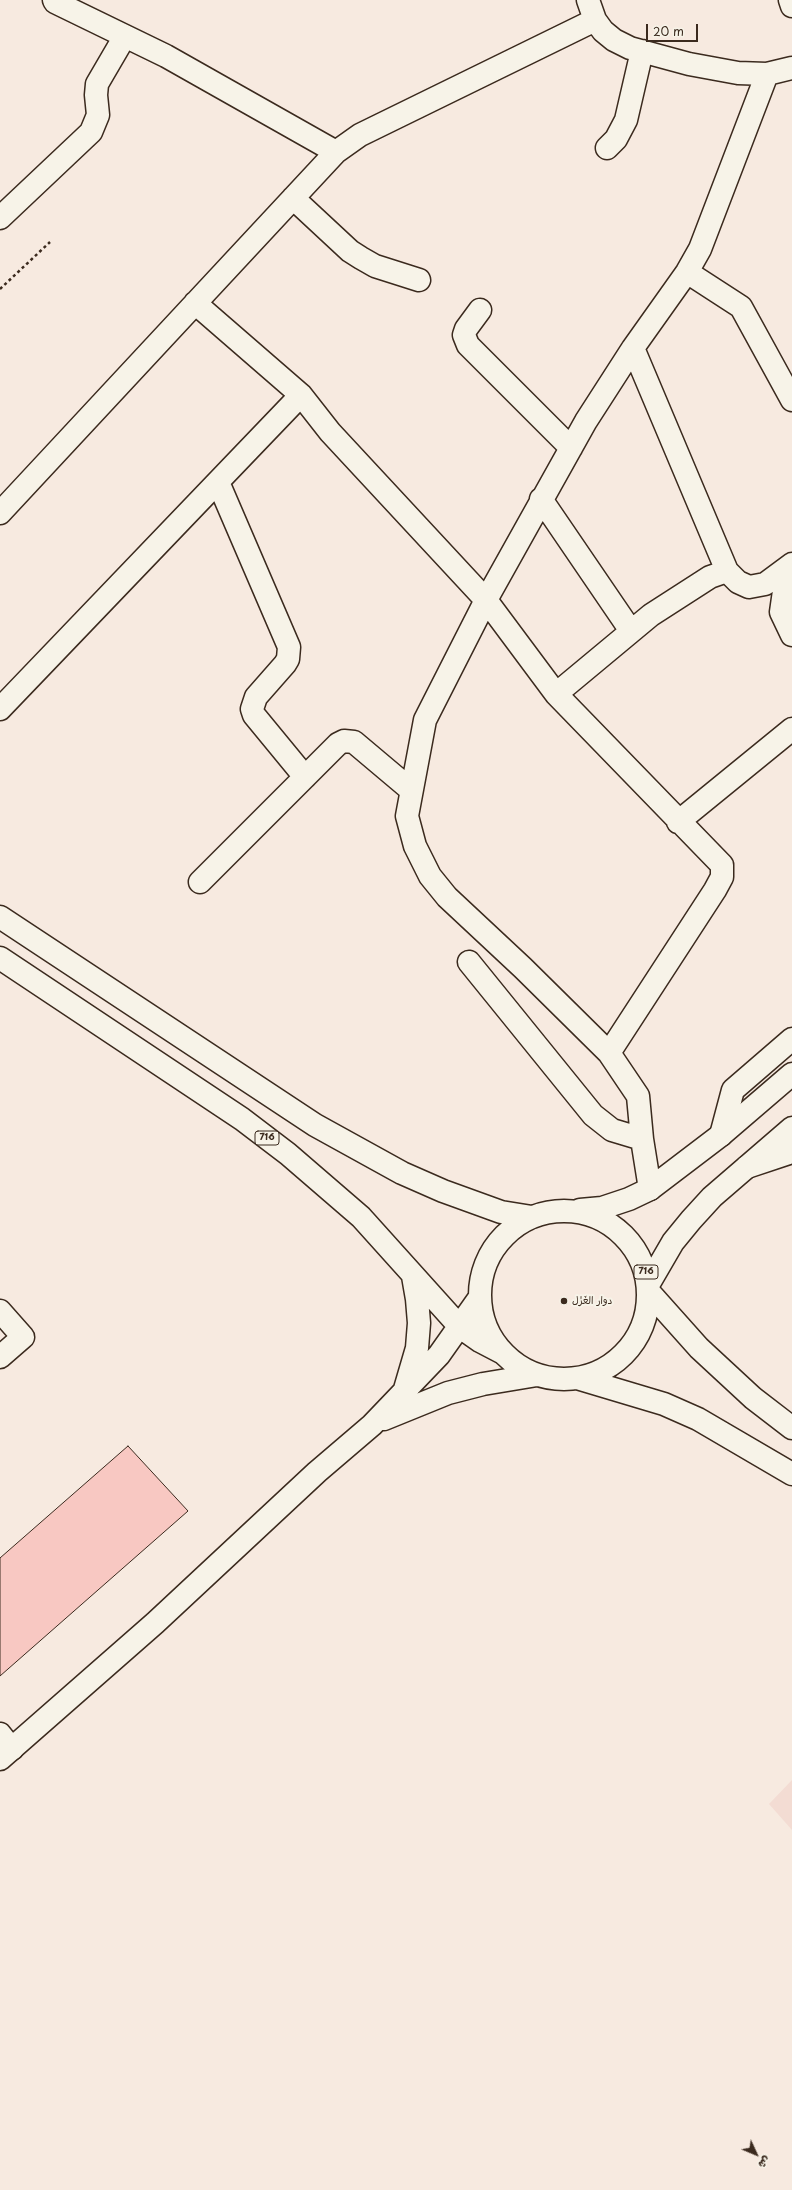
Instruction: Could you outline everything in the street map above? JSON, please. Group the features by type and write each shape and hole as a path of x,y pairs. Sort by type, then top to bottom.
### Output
{"street":[{"path":"54,0 55,2 166,56 336,152"},
{"path":"790,0 792,6"},
{"path":"0,513 336,152 360,135 591,10 614,40 642,51 689,64 738,73 767,74 792,68"},
{"path":"0,218 91,132 98,115 96,95 97,84 101,74 125,36"},
{"path":"607,148 616,140 626,120 642,51"},
{"path":"650,1188 642,1139 638,1096 609,1053 523,968 447,897 430,876 416,846 407,816 410,790 425,720 486,600 541,499 571,448 634,348 687,272 700,249 767,74"},
{"path":"293,198 350,251 375,266 419,280"},
{"path":"687,272 741,307 792,400"},
{"path":"196,302 301,395 330,432 486,600 556,694 678,822 722,865 722,877 609,1053"},
{"path":"480,310 466,329 464,335 468,345 571,448"},
{"path":"634,348 727,571 738,582 750,587 765,584 792,564"},
{"path":"0,709 301,395"},
{"path":"218,482 289,647 288,659 256,697 252,709 254,715 305,777"},
{"path":"541,499 631,631"},
{"path":"792,570 784,591 781,612 792,635"},
{"path":"556,694 651,615 690,588 710,577 727,571"},
{"path":"678,822 792,729"},
{"path":"200,882 338,744 349,740 354,742 410,790"},
{"name":"716","path":"0,917 315,1125 402,1173 443,1191 501,1212 532,1217"},
{"name":"716","path":"0,958 242,1119 288,1154 361,1217 460,1327 480,1341 503,1353"},
{"path":"469,962 593,1115 612,1130 642,1139"},
{"path":"721,1135 733,1090 792,1039"},
{"path":"572,1210 602,1208 650,1188 721,1135 792,1074"},
{"path":"648,1289 673,1242 691,1220 712,1197 792,1128"},
{"path":"747,1167 792,1152"},
{"name":"716","path":"572,1210 592,1215 610,1224 626,1237 638,1253 646,1272 648,1289 645,1319 640,1332 629,1349 614,1363 602,1370 577,1378 557,1379 537,1375 518,1366 503,1353 490,1336 485,1324 480,1298 482,1277 492,1252 499,1241 514,1227 532,1217 552,1211 572,1210"},
{"path":"402,1395 411,1372 417,1348 419,1323 418,1299 412,1275"},
{"name":"716","path":"648,1289 699,1348 753,1398 792,1428"},
{"path":"4,1747 155,1622 317,1472 372,1425 431,1365 480,1298"},
{"path":"0,1311 23,1337 0,1357"},
{"path":"372,1425 448,1394 483,1384 537,1375"},
{"name":"716","path":"577,1378 664,1404 698,1418 792,1474"}],"path":[{"path":"0,289 50,242"}],"shaded area":[{"path":"792,1780 792,1830 769,1804"}],"building":[{"path":"128,1446 188,1511 0,1676 0,1558"}],"place":[{"name":"دوار الغَزْل","path":"564,1301"}]}
